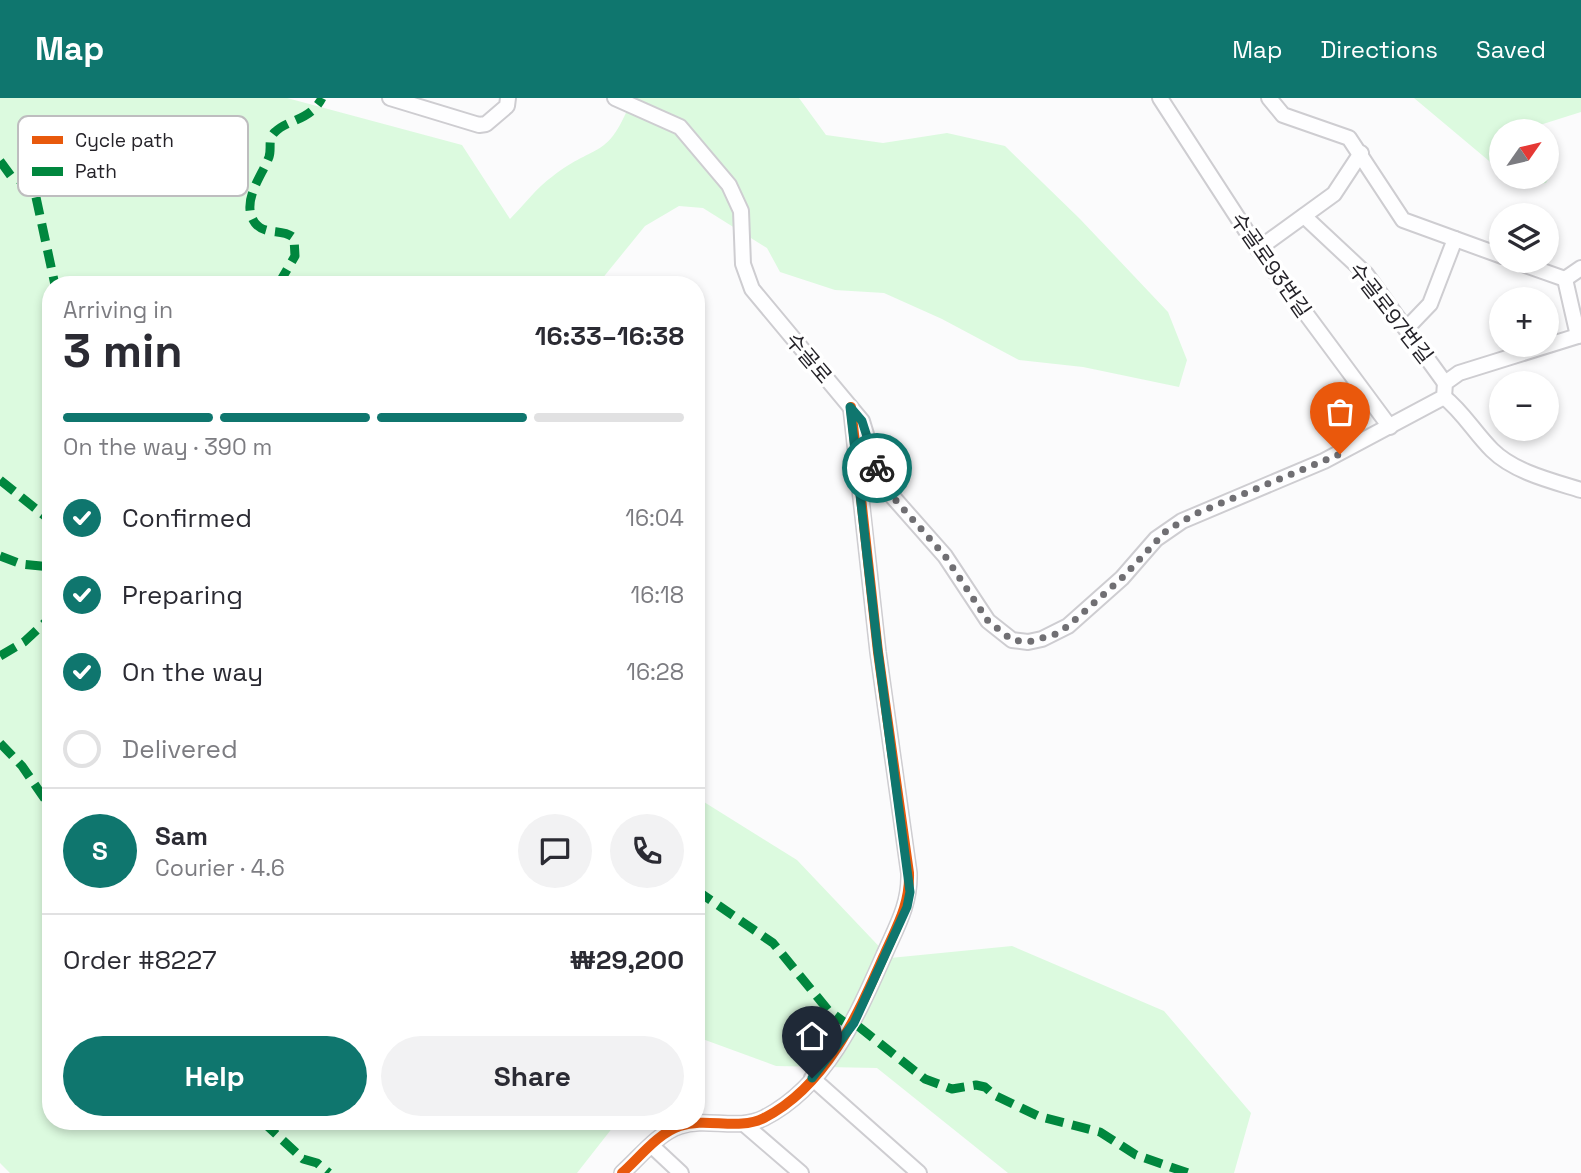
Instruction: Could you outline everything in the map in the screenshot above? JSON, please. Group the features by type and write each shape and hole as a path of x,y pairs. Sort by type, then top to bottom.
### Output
{"street":[{"path":"390,98 479,125 486,124 507,106 508,98"},
{"name":"수골로","path":"615,98 680,127 729,185 741,211 743,264 752,289 862,421 876,467 892,496 945,556 988,621 1012,640 1028,642 1056,634 1068,626 1122,578 1156,539 1182,521 1324,461 1390,427 1444,390 1459,373 1580,336"},
{"name":"수골로93번길","path":"1160,98 1258,249 1390,427"},
{"path":"1269,98 1283,115 1349,138 1362,153 1403,220 1489,251"},
{"path":"1258,249 1334,194 1362,153"},
{"name":"수골로97번길","path":"1304,216 1367,274 1444,390 1493,451 1535,475 1581,490"},
{"path":"1406,329 1430,304 1455,239"},
{"path":"1565,279 1581,268"},
{"path":"1548,273 1565,279"},
{"path":"1565,279 1580,336"},
{"path":"705,1125 744,1124 763,1119 812,1078 854,1023 907,907 910,892 878,652 850,407"},
{"path":"812,1078 919,1173"},
{"path":"744,1124 801,1173"},
{"path":"622,1173 670,1130"},
{"path":"652,1146 681,1173"}],"green space":[{"path":"0,98 287,98 462,145 510,219 547,180 608,141 624,118 632,98 799,98 826,135 883,143 947,133 1005,146 1080,219 1168,312 1187,360 1179,387 1083,367 1019,360 942,319 884,293 835,290 780,272 767,248 703,208 679,206 645,226 604,276 42,276 42,1130 611,1130 577,1173 10,1173 0,1163"},
{"path":"1414,98 1581,98 1581,112 1559,119 1489,119 1489,161"},
{"path":"705,803 797,860 890,958 1012,946 1164,1011 1251,1113 1234,1173 1008,1173 877,1068 776,1066 705,1040"}],"marked path":[{"path":"283,276 295,256 294,238 259,227 251,215 251,198 269,157 273,135 280,128 311,111 322,98"},
{"path":"0,161 11,176 18,180"},
{"path":"36,196 53,276"},
{"path":"0,480 42,514"},
{"path":"0,556 21,564 42,566"},
{"path":"0,656 24,642 42,625"},
{"path":"0,743 22,766 42,795"},
{"path":"705,896 773,943 828,1010 844,1022 854,1023 925,1079 952,1089 976,1085 985,1087 994,1095 1038,1116 1100,1132 1136,1155 1188,1173"},
{"path":"272,1130 303,1159 317,1163 329,1173"}],"cycle path":[{"path":"705,1123 754,1122 786,1104 806,1087 823,1068 851,1024 905,905 909,873 878,652 851,407"},
{"path":"622,1173 656,1140 671,1130"}],"way so far":[{"path":"877,468 892,496 953,566 988,621 998,632 1012,640 1028,642 1056,634 1068,626 1122,578 1167,530 1195,514 1340,454"}],"route":[{"path":"812,1078 854,1023 907,907 910,892 878,652 850,407 862,421 877,468"}]}
